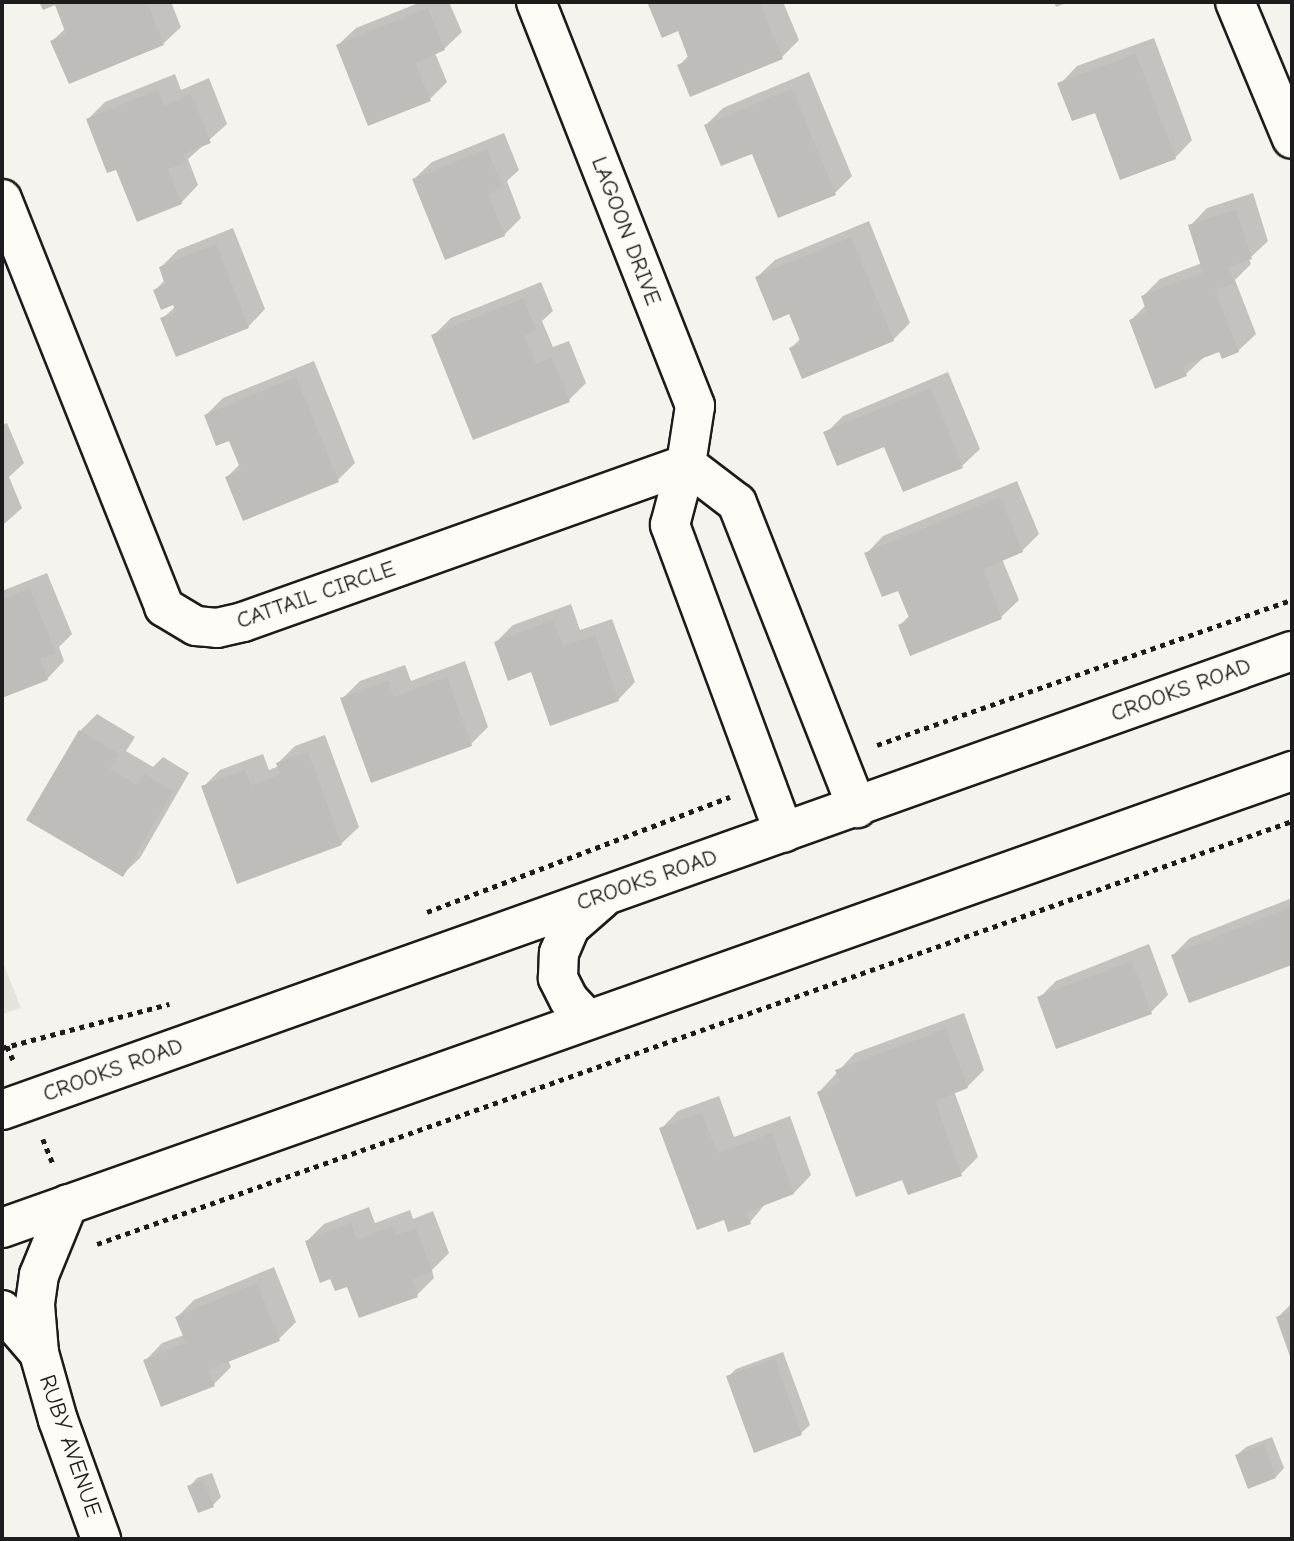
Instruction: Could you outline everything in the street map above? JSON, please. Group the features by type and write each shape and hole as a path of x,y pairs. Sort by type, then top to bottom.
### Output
{"main road":[{"name":"LAGOON DRIVE","path":"536,2 695,406 687,464 670,525 784,833"},
{"path":"1235,2 1292,139"},
{"name":"CATTAIL CIRCLE","path":"2,199 164,607 196,626 217,628 243,622 687,464"},
{"path":"687,464 737,503 857,808"},
{"name":"CROOKS ROAD","path":"15,1105 611,892 857,808 1292,651"},
{"path":"2,1227 1292,771"},
{"path":"587,1019 569,1000 558,978 559,953 570,927 611,892"},
{"name":"RUBY AVENUE","path":"68,1203 39,1275 35,1305 39,1353 58,1420 101,1539"},
{"name":"RUBY AVENUE","path":"2,1310 39,1353"}],"path":[{"path":"838,758 1292,600"},
{"path":"417,916 765,784"},
{"path":"109,1237 608,1064 1292,821"},
{"path":"68,1203 15,1105 4,1047 182,1001"}],"shaded area":[{"path":"2,960 21,1008 2,1014"}],"building":[{"path":"39,2 147,2 164,45 69,84 50,41 66,34 55,5 43,10"},
{"path":"647,2 759,2 783,59 690,97 677,65 689,60 678,31 662,38"},
{"path":"428,8 445,50 415,63 431,101 368,126 336,45"},
{"path":"1136,54 1176,159 1120,180 1095,113 1072,121 1057,83"},
{"path":"792,89 836,195 778,218 752,154 721,166 704,125"},
{"path":"158,90 164,106 191,94 211,143 183,154 187,162 168,169 182,204 137,222 116,170 107,173 86,119"},
{"path":"487,149 503,188 488,194 505,236 445,260 412,179"},
{"path":"1236,209 1252,259 1228,267 1235,283 1215,290 1239,352 1222,359 1219,352 1183,366 1187,376 1155,389 1129,320 1147,313 1141,296 1203,273 1188,225"},
{"path":"851,237 894,341 802,379 789,348 801,343 789,314 773,321 755,277"},
{"path":"216,244 249,328 176,357 160,318 176,312 173,305 161,310 153,290 165,285 159,267"},
{"path":"524,298 536,330 524,335 536,364 552,357 570,402 473,440 431,335"},
{"path":"296,377 339,482 243,521 225,477 241,470 229,441 216,446 204,415"},
{"path":"931,388 963,468 903,492 884,447 837,466 823,432"},
{"path":"1000,497 1023,552 983,569 1002,619 910,656 898,625 910,620 898,591 882,597 864,553"},
{"path":"30,589 56,653 40,659 48,680 2,698 2,600"},
{"path":"553,620 563,646 595,635 619,701 550,726 531,672 508,681 494,642"},
{"path":"447,677 472,746 371,783 340,698 388,681 394,697"},
{"path":"79,730 119,754 110,769 137,785 144,774 173,791 123,877 26,820"},
{"path":"308,752 342,845 237,884 201,786 245,770 251,786 280,775 276,763"},
{"path":"1292,907 1292,965 1189,1003 1171,955"},
{"path":"1132,961 1152,1014 1056,1049 1037,997"},
{"path":"946,1029 968,1088 935,1101 962,1176 908,1195 902,1180 856,1197 817,1092 840,1083 835,1070"},
{"path":"702,1113 717,1153 772,1133 794,1194 747,1212 751,1224 728,1232 724,1220 697,1230 659,1128"},
{"path":"351,1223 357,1240 393,1226 396,1235 416,1228 432,1272 412,1279 418,1297 359,1318 347,1287 335,1291 330,1279 320,1283 305,1241"},
{"path":"257,1283 280,1341 208,1370 215,1386 161,1407 143,1360 186,1343 175,1317"},
{"path":"1292,1311 1292,1362 1276,1317"},
{"path":"775,1359 802,1435 754,1453 726,1376"},
{"path":"1264,1444 1276,1478 1248,1489 1235,1455"},
{"path":"203,1480 214,1507 198,1513 187,1486"}]}
